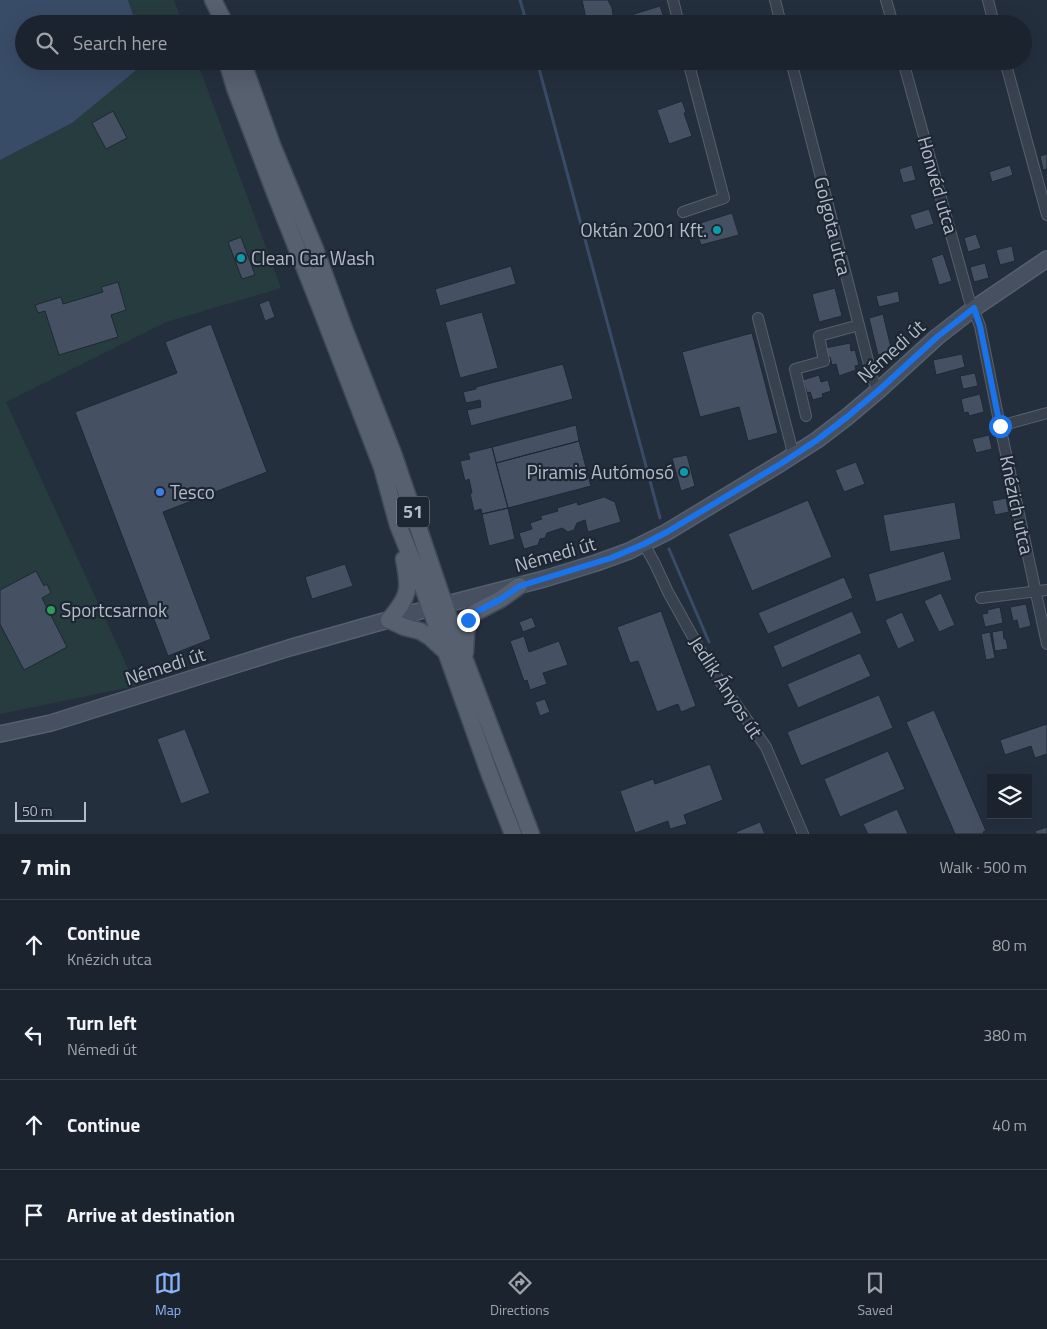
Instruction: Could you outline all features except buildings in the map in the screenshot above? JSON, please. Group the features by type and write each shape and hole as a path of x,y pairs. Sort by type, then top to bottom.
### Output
{"main road":[{"path":"212,0 215,15"},
{"path":"212,0 220,15"},
{"name":"51","path":"230,70 275,194 382,468 398,524 465,661 532,834"},
{"name":"51","path":"245,70 272,145 315,249 394,456 437,606 446,651 513,834"},
{"name":"Némedi út","path":"0,734 51,723 271,654 437,606 520,586 611,558 644,544 792,456 825,434 879,390 937,337 974,308 1047,259"},
{"path":"398,524 408,582 406,596 388,620 420,631 446,651"},
{"path":"465,661 468,620 474,613 501,599 520,586"}],"street":[{"path":"673,0 677,15"},
{"path":"775,0 779,15"},
{"path":"886,0 890,15"},
{"path":"988,0 992,15"},
{"path":"683,212 724,198 690,70"},
{"name":"Golgota utca","path":"793,70 858,325 873,380 879,390"},
{"name":"Honvéd utca","path":"905,70 969,299 974,308"},
{"path":"1007,70 1047,215"},
{"name":"Knézich utca","path":"974,308 980,326 1047,644"},
{"path":"758,318 791,445 792,456"},
{"path":"806,416 794,369 824,362 819,336 858,325"},
{"path":"1000,426 1047,413"},
{"name":"Jedlik Ányos út","path":"644,544 708,664 766,747 803,834"},
{"path":"981,598 1047,590"}],"green space":[{"path":"128,0 174,0 180,15 133,15"},
{"path":"200,70 281,288 166,322 6,402 136,686 0,714 0,160 72,123 134,71"}],"water":[{"path":"0,0 128,0 133,15 15,15 15,70 135,71 72,123 0,160"}],"waterway":[{"path":"520,0 524,15"},
{"path":"539,70 660,518"},
{"path":"669,549 709,642"}],"place":[{"name":"Oktán 2001 Kft.","path":"717,230"},
{"name":"Clean Car Wash","path":"241,258"},
{"name":"Piramis Autómosó","path":"684,472"},
{"name":"Tesco","path":"160,492"},
{"name":"Sportcsarnok","path":"51,610"}],"route":[{"path":"468,620 474,613 501,599 520,586 611,558 644,544 782,463 847,417 937,337 974,308 980,326 1000,426"}]}
